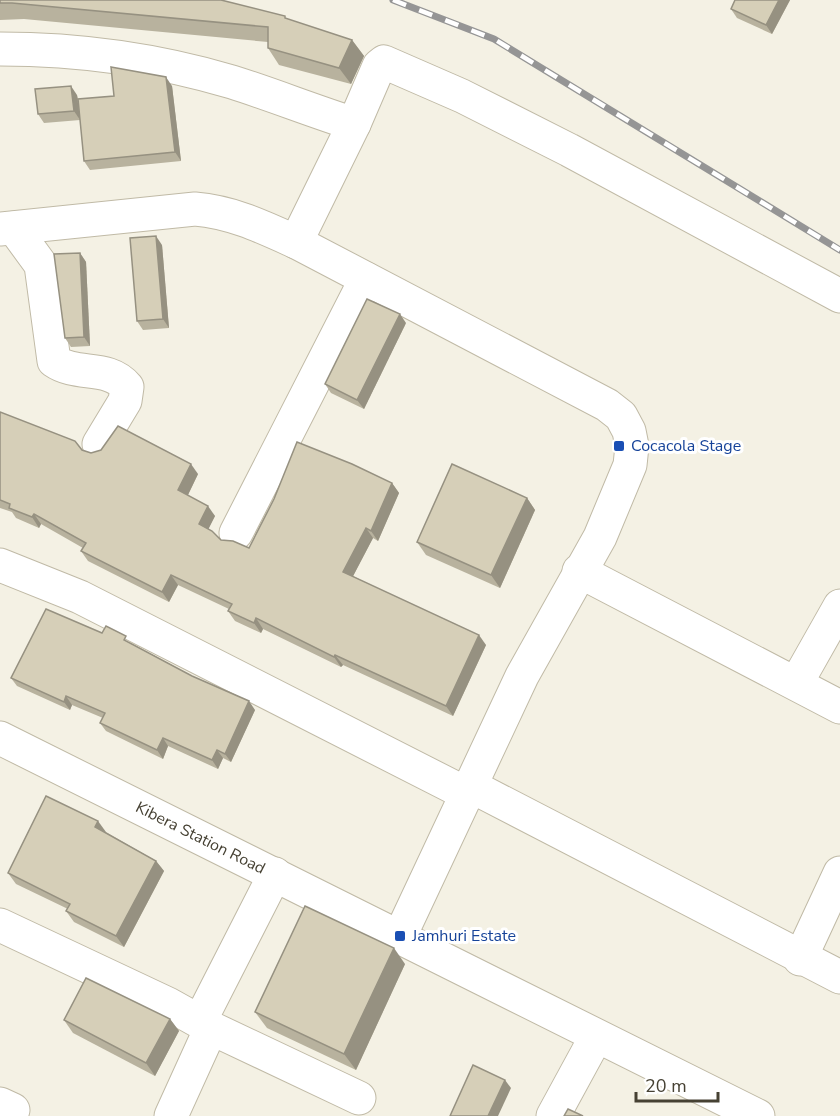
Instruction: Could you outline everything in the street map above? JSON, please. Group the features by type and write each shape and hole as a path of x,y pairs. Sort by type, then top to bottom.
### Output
{"street":[{"path":"0,49 99,54 170,68 230,82 354,124"},
{"path":"296,242 354,124 379,66 384,62 462,96 569,150 840,296"},
{"path":"7,229 195,209 219,211 246,219 296,242 608,405 621,416 631,439 630,465 600,537 522,676 400,936"},
{"path":"7,229 41,265 54,361 62,366 107,373 120,378 127,387 125,400 99,444"},
{"path":"236,533 366,279"},
{"path":"0,565 80,597 840,977"},
{"path":"579,571 797,682 840,707"},
{"path":"797,682 840,606"},
{"name":"Kibera Station Road","path":"0,738 758,1116"},
{"path":"800,958 840,873"},
{"path":"171,1116 206,1025 275,874"},
{"path":"0,925 359,1098"},
{"path":"553,1116 596,1037"}],"building":[{"path":"0,0 221,0 285,16 285,18 352,40 339,68 268,48 268,27 0,3"},
{"path":"735,0 779,0 766,25 731,9"},
{"path":"111,67 166,77 175,152 84,161 78,99 114,96"},
{"path":"71,86 74,111 38,114 35,89"},
{"path":"156,236 163,319 137,321 130,238"},
{"path":"80,253 84,337 65,338 54,254"},
{"path":"367,299 400,314 357,400 325,384"},
{"path":"0,412 75,441 82,450 91,453 101,450 118,426 191,464 178,490 208,506 199,524 212,531 221,540 233,541 249,548 274,499 297,442 392,483 371,531 366,528 343,572 479,635 446,706 335,655 334,657 256,618 254,623 228,611 232,604 171,575 162,592 81,551 86,543 34,514 32,517 9,508 10,504 0,500"},
{"path":"452,464 527,498 491,575 417,542"},
{"path":"46,609 102,633 106,626 126,636 124,640 192,676 249,701 225,754 217,750 212,760 163,738 157,750 100,723 105,713 66,696 64,702 11,678"},
{"path":"46,796 98,821 95,827 156,861 116,936 66,911 70,904 8,873"},
{"path":"305,906 394,948 344,1054 255,1012"},
{"path":"86,978 170,1019 146,1063 64,1020"},
{"path":"473,1065 505,1080 488,1116 450,1116"},
{"path":"568,1109 583,1116 564,1116"}],"railway":[{"path":"393,0 494,39 840,250"}],"place":[{"name":"Cocacola Stage","path":"619,446"},
{"name":"Jamhuri Estate","path":"400,936"}]}
